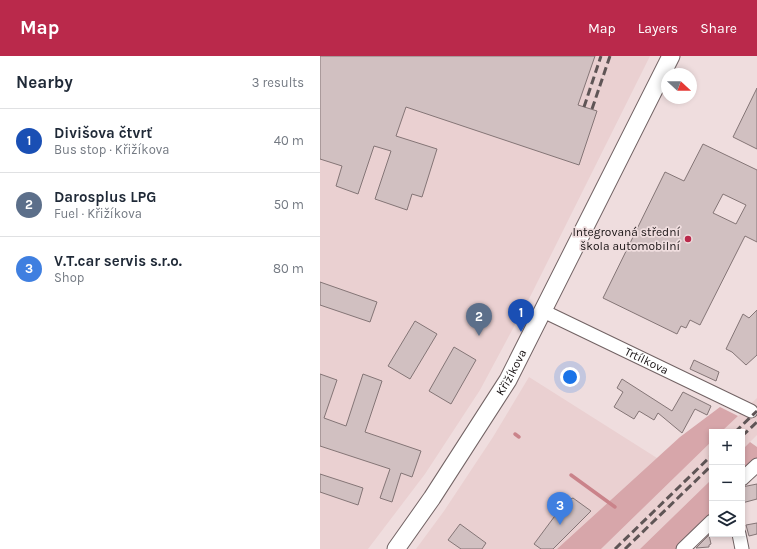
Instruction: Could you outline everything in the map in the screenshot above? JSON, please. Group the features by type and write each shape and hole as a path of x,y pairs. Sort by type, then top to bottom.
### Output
{"street":[{"name":"Křižíkova","path":"396,549 432,498 508,380 671,56"},
{"name":"Trtílkova","path":"543,311 751,411"},
{"path":"745,476 757,465"},
{"path":"683,549 709,524"},
{"path":"740,537 742,549"}],"shaded area":[{"path":"320,56 650,56 531,295 480,390 425,474 368,549 320,549"},
{"path":"529,377 657,458 557,549 416,549 444,511 493,437"},
{"path":"757,398 757,435 745,447 745,429 724,429"},
{"path":"720,407 738,416 724,429 709,429 709,444 601,549 557,549 680,437"},
{"path":"750,442 757,447 757,459 745,469 745,465 745,447"},
{"path":"709,444 709,482 640,549 601,549"},
{"path":"709,482 709,515 677,549 640,549"}],"building":[{"path":"320,56 595,56 578,105 597,111 579,165 406,107 396,136 437,149 422,197 412,194 407,210 375,199 391,151 374,146 358,194 336,186 342,166 320,159"},
{"path":"757,88 757,149 733,137"},
{"name":"Integrovaná střední škola automobilní","path":"703,144 757,170 757,242 745,236 700,325 690,320 686,328 681,326 677,334 603,298 665,172 684,181","holes":["723,194 746,205 736,224 713,213"]},
{"path":"320,282 377,302 370,322 320,305"},
{"path":"757,310 757,355 746,365 732,352 726,349 743,314 749,318"},
{"path":"415,321 437,334 410,379 388,366"},
{"path":"454,347 476,360 451,404 429,391"},
{"path":"694,360 719,372 716,381 690,369"},
{"path":"320,374 337,380 324,418 346,426 363,374 382,381 365,432 421,451 412,477 401,473 392,502 380,498 390,469 320,446"},
{"path":"622,379 672,411 683,392 711,406 707,415 695,409 682,433 658,413 654,420 639,411 634,419 614,407 623,392 617,388"},
{"path":"320,474 363,488 358,505 320,492"},
{"path":"757,484 757,499 745,502 745,486"},
{"path":"573,498 591,511 553,549 541,549 534,544 566,501"},
{"path":"757,523 757,534 749,536 746,525"},
{"path":"460,524 486,543 482,549 461,549 448,540"},
{"path":"709,535 711,544 709,547 696,548"}],"waterway":[{"path":"515,434 519,437"},
{"path":"571,475 615,507"}],"railway":[{"path":"584,107 601,56"},
{"path":"592,109 610,56"},
{"path":"738,429 757,411"},
{"path":"745,433 757,422"},
{"path":"615,549 709,458"},
{"path":"625,549 709,468"}],"place":[{"name":"Integrovaná střední škola automobilní","path":"688,239"},
{"name":"Divišova čtvrť","path":"521,332"},
{"name":"Darosplus LPG","path":"479,336"},
{"name":"V.T.car servis s.r.o.","path":"560,525"}]}
